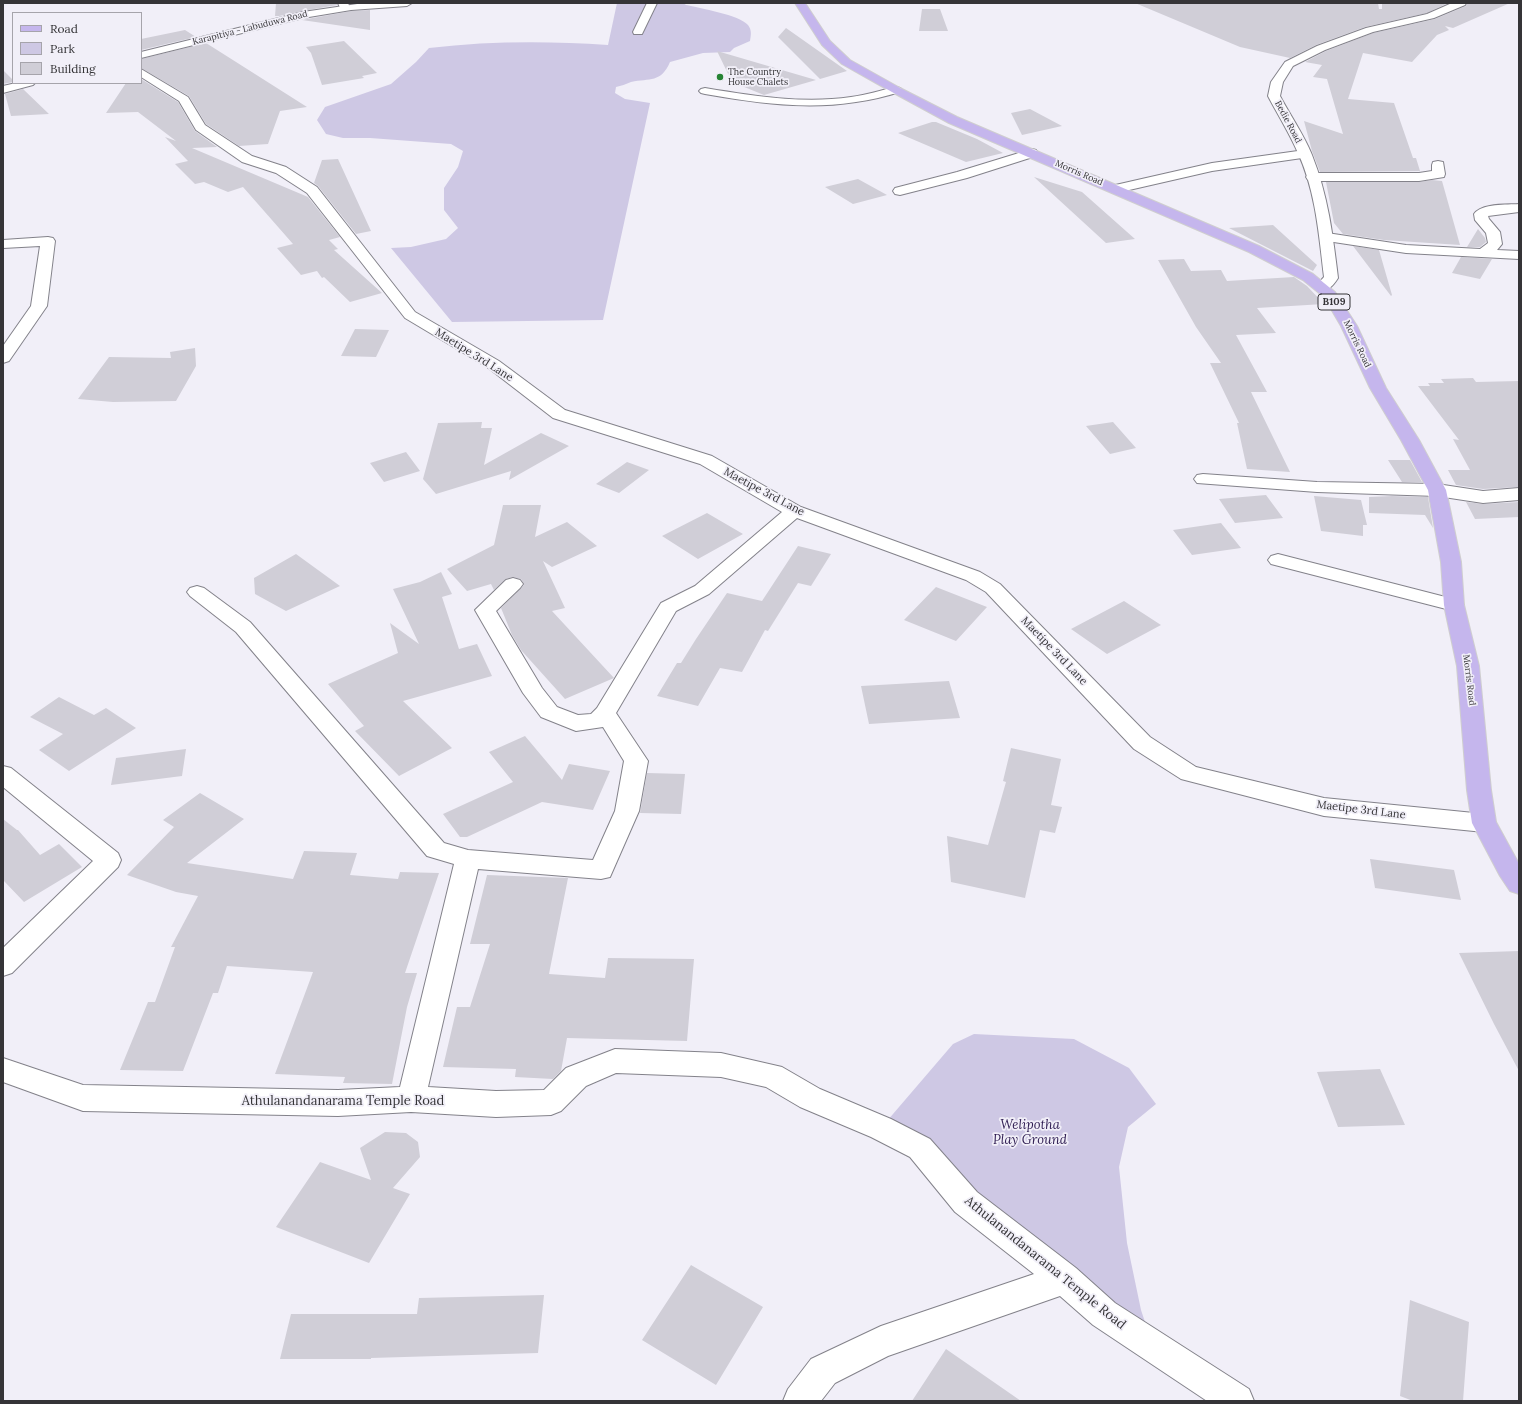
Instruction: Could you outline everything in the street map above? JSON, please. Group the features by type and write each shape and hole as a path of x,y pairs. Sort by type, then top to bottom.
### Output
{"main road":[{"name":"Morris Road","path":"800,3 826,43 846,62 896,90 953,120 1254,249 1308,277 1322,286 1330,295 1349,326 1378,388 1410,440 1437,490 1450,562 1454,604 1468,666 1479,790 1484,823 1518,882"}],"street":[{"name":"Karapitiya - Labuduwa Road","path":"142,55 344,5 407,3"},
{"path":"638,32 652,3"},
{"name":"Bedie Road","path":"1322,286 1331,278 1326,224 1305,154 1274,96 1276,82 1289,64 1321,48 1370,30 1413,21 1461,3"},
{"name":"Maetipe 3rd Lane","path":"142,73 184,99 200,127 246,159 281,170 312,190 410,315 493,364 559,414 706,460 794,511 973,576 993,588 1142,743 1189,772 1324,807 1484,823"},
{"path":"3,90 25,84"},
{"path":"705,91 748,98 834,102 860,100 896,90"},
{"path":"900,191 962,175 1032,153"},
{"path":"1116,189 1212,167 1305,154"},
{"path":"1313,177 1419,177 1440,174 1438,165"},
{"path":"1482,254 1495,244 1493,232 1482,220 1481,214 1487,211 1519,208"},
{"path":"1327,237 1406,249 1519,255"},
{"path":"3,244 48,241 39,306 3,358"},
{"path":"1203,479 1317,487 1437,490 1483,497 1519,494"},
{"path":"513,584 485,610 534,693 549,712 576,723 597,721 604,713 668,607 702,590 794,511"},
{"path":"1278,560 1454,604"},
{"path":"197,592 243,627 436,850 468,859 600,870 627,811 636,761 604,713"},
{"path":"3,774 109,860 3,965"},
{"path":"411,1099 468,859"},
{"name":"Athulanandanarama Temple Road","path":"3,1070 83,1098 338,1103 411,1099 496,1104 551,1102 576,1077 615,1061 721,1065 772,1076 810,1098 881,1128 920,1148 966,1202 1065,1279 1104,1314 1237,1401"},
{"path":"800,1401 823,1371 881,1342 1065,1279"}],"green space":[{"path":"617,3 683,3 686,5 719,12 744,21 751,31 750,41 734,48 730,52 703,53 670,62 667,69 659,77 631,82 616,87 615,93 625,99 650,103 603,320 452,322 391,248 411,247 446,239 458,228 444,210 444,188 458,167 463,151 451,144 370,138 343,138 326,134 317,120 325,107 391,84 416,62 429,48 518,42 608,45"},
{"name":"Welipotha Play Ground","path":"974,1034 1074,1039 1129,1068 1156,1104 1128,1127 1119,1167 1127,1243 1141,1310 1153,1346 881,1128 953,1044"}],"building":[{"path":"276,3 337,3 337,5 275,16"},
{"path":"1135,3 1378,3 1379,9 1382,9 1382,3 1448,3 1427,13 1365,27 1316,45 1290,58 1240,47"},
{"path":"1467,3 1510,3 1453,28 1445,26 1449,30 1437,35 1412,62 1363,53 1348,99 1394,103 1413,158 1416,158 1420,171 1320,172 1312,151 1304,121 1343,134 1327,79 1313,77 1322,65 1305,62 1326,51 1373,33 1435,19 1466,6"},
{"path":"922,9 940,9 948,31 919,31"},
{"path":"370,10 370,30 302,20 351,11"},
{"path":"786,28 847,71 820,79 778,37"},
{"path":"185,30 196,37 142,50 142,39"},
{"path":"344,41 377,73 362,76 364,78 322,85 311,53 306,47"},
{"path":"206,43 307,107 280,111 268,144 239,146 206,124 189,96 142,69 142,59"},
{"path":"717,51 816,80 764,95 732,82"},
{"path":"3,70 12,79 12,82 3,84"},
{"path":"142,80 178,102 195,131 217,147 192,148 308,197 340,237 329,240 338,249 334,250 382,293 350,302 324,277 322,278 317,271 301,275 277,248 293,244 243,187 228,192 204,182 195,184 175,164 188,161 165,137 176,141 138,112 106,113 125,84 142,84"},
{"path":"23,89 49,114 11,116 5,94"},
{"path":"1030,109 1062,126 1022,135 1011,113"},
{"path":"936,122 977,139 1003,153 966,162 898,133"},
{"path":"338,159 371,231 356,234 314,183 322,160"},
{"path":"1034,177 1082,192 1135,239 1106,243"},
{"path":"858,179 887,195 853,204 825,187"},
{"path":"1432,180 1442,181 1460,245 1384,240 1343,234 1334,223 1326,182 1419,182"},
{"path":"1273,225 1317,265 1313,271 1229,228"},
{"path":"1478,229 1485,238 1486,242 1480,247 1467,247"},
{"path":"1353,246 1379,250 1392,295 1391,296"},
{"path":"1461,257 1492,259 1480,279 1452,273"},
{"path":"1184,259 1191,271 1221,270 1227,281 1294,277 1307,286 1324,304 1257,308 1276,333 1236,335 1267,392 1251,392 1290,472 1247,469 1237,423 1239,423 1210,363 1221,363 1196,327 1158,260"},
{"path":"355,329 389,330 376,357 341,356"},
{"path":"195,348 196,366 176,401 113,402 78,399 109,357 171,358 170,352"},
{"path":"1473,378 1476,382 1519,381 1519,487 1483,489 1456,485 1448,470 1470,470 1453,439 1459,440 1418,386 1430,386 1428,383 1444,383 1441,379"},
{"path":"482,422 481,428 492,428 484,465 541,433 569,446 509,480 511,471 436,494 423,479 438,423"},
{"path":"1113,422 1136,448 1110,454 1086,426"},
{"path":"406,452 420,471 384,482 370,463"},
{"path":"1388,460 1410,460 1422,482 1402,482"},
{"path":"627,462 649,470 619,493 596,484"},
{"path":"1266,495 1283,518 1235,523 1219,499"},
{"path":"1314,496 1361,500 1367,525 1363,525 1363,536 1321,531"},
{"path":"1369,497 1428,497 1433,528 1425,515 1369,513"},
{"path":"1466,502 1483,504 1519,502 1519,517 1475,519"},
{"path":"503,505 541,505 535,537 567,522 597,546 552,567 543,561 565,608 552,611 614,678 565,699 521,650 512,635 501,608 524,585 521,579 513,577 506,579 494,590 491,584 467,591 447,569 494,545"},
{"path":"707,513 743,534 698,559 662,536"},
{"path":"1221,523 1241,548 1192,555 1173,530"},
{"path":"798,546 831,554 811,586 798,583 768,631 765,630 742,672 720,668 698,706 657,696 677,663 681,663 727,593 762,601"},
{"path":"296,554 340,586 286,611 255,594 254,578"},
{"path":"441,572 452,594 442,597 459,649 477,644 492,676 403,701 452,748 399,776 355,731 364,726 328,684 398,653 390,623 419,644 393,589 420,582"},
{"path":"936,587 987,607 956,641 904,620"},
{"path":"1124,601 1161,625 1107,654 1071,629"},
{"path":"949,681 960,718 869,724 861,686"},
{"path":"59,697 94,715 106,708 136,728 69,771 39,750 63,734 30,717"},
{"path":"525,736 562,780 569,764 610,771 593,810 542,802 467,837 460,837 443,814 513,782 489,752"},
{"path":"1011,748 1061,759 1051,805 1062,807 1055,833 1040,830 1025,898 951,882 947,836 988,845 1006,782 1003,781"},
{"path":"186,749 182,776 111,785 116,758"},
{"path":"647,773 685,774 681,814 640,813"},
{"path":"200,793 244,819 187,863 293,879 304,851 357,853 350,875 398,879 400,872 439,873 405,973 417,973 407,1007 392,1084 343,1083 345,1077 275,1074 313,972 227,966 218,993 213,993 183,1071 120,1070 148,1002 155,1002 175,947 171,947 198,896 176,892 127,875 174,827 163,820"},
{"path":"3,819 18,830 40,855 59,844 82,867 24,902 3,880"},
{"path":"1370,859 1454,870 1461,900 1375,888"},
{"path":"487,875 568,878 549,974 605,978 608,958 694,959 687,1041 567,1038 561,1071 553,1079 515,1077 516,1069 443,1067 457,1007 470,1007 490,944 470,944"},
{"path":"1519,951 1519,1071 1459,953"},
{"path":"1380,1069 1405,1125 1338,1127 1317,1072"},
{"path":"385,1132 406,1133 418,1142 420,1157 393,1188 410,1194 369,1263 276,1227 320,1162 371,1180 360,1148"},
{"path":"691,1265 763,1307 716,1385 642,1340"},
{"path":"544,1295 538,1353 371,1359 280,1359 291,1314 417,1314 419,1298"},
{"path":"1410,1300 1469,1322 1463,1401 1413,1401 1400,1396"},
{"path":"946,1349 1021,1401 912,1401"}],"place":[{"name":"The Country House Chalets","path":"720,77"}]}
